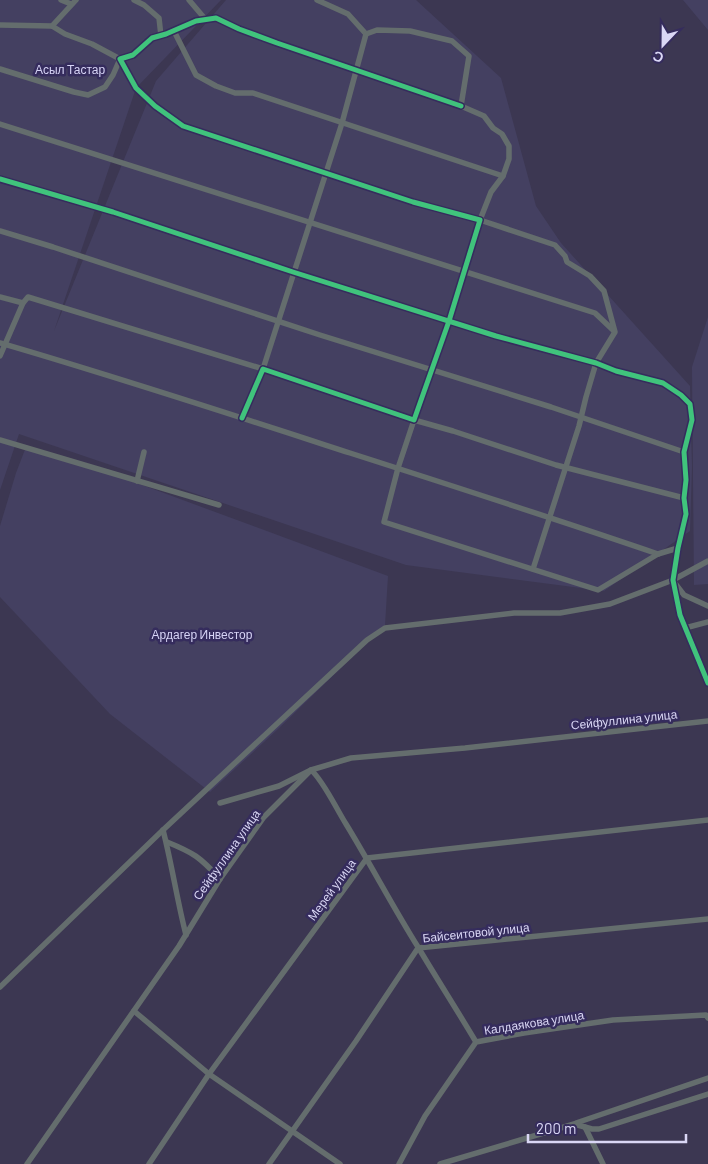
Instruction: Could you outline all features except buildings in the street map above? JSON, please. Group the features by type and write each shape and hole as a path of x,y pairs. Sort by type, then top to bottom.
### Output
{"street":[{"path":"61,0 74,2"},
{"path":"134,0 144,4 159,18 161,36"},
{"path":"188,0 206,20"},
{"path":"317,0 348,14 366,34"},
{"path":"52,26 74,2"},
{"path":"0,69 88,95 105,87 120,59 133,55 152,38 196,21 216,18 254,35 461,106 484,116 493,128 502,134 509,146 509,159 503,176 491,192 480,220 449,321 398,468 384,522 598,590 658,554 678,548"},
{"path":"0,25 52,26 65,34 92,44 120,59 136,88 154,106 183,126 413,202 480,220 555,245 565,256 567,262 590,276 604,291 615,332 596,363 566,468 533,569"},
{"path":"366,34 377,30 410,31 452,41 469,56 461,106"},
{"path":"174,31 196,75 216,86 235,93 252,93 503,176"},
{"path":"242,418 263,369 342,123 366,34"},
{"path":"0,124 595,313 615,332"},
{"path":"0,178 113,212 293,272 496,336 662,383 681,394 690,404 692,420 684,452 686,514 673,580 680,615 708,683"},
{"path":"0,231 581,417 684,452"},
{"path":"0,297 23,303"},
{"path":"0,356 2,344 28,297 51,302 263,369 414,420 566,468 684,498"},
{"path":"2,344 74,364 550,517 658,554"},
{"path":"0,440 219,505"},
{"path":"136,481 144,452"},
{"path":"0,987 163,830 366,640 385,628 514,613 560,613 610,604 673,580 708,561"},
{"path":"673,580 684,595 708,606"},
{"path":"685,628 708,622"},
{"name":"Сейфуллина улица","path":"27,1164 186,935 220,879 264,817 311,770 351,758 474,747 708,721"},
{"path":"220,803 279,786 311,770 319,776 418,948 476,1042"},
{"name":"Мерей улица","path":"150,1164 209,1074 367,858 708,820"},
{"path":"163,830 171,858 176,895 186,935"},
{"path":"166,842 194,853 220,879"},
{"name":"Байсеитовой улица","path":"269,1164 351,1049 418,948 708,919"},
{"path":"134,1011 209,1074 340,1164"},
{"name":"Калдаякова улица","path":"399,1164 425,1116 476,1042 613,1020 707,1014"},
{"path":"440,1164 574,1124 708,1078"},
{"path":"574,1124 599,1129 708,1094"},
{"path":"585,1127 603,1164"}],"green space":[{"name":"Асыл Тастар","path":"0,0 221,0 136,88 54,331 156,81 226,0 416,0 501,78 536,206 561,243 690,386 692,467 690,531 604,591 406,565 19,434 0,490"},
{"path":"683,0 708,0 708,30"},
{"path":"708,317 708,584 694,585 692,367"},
{"name":"Ардагер Инвестор","path":"26,447 118,476 388,576 385,625 210,792 110,714 0,597 0,526"}],"cycle path":[{"path":"242,418 263,369 414,420 449,321 480,220 413,202 183,126 155,106 136,88 120,59 133,55 152,38 196,21 216,18 277,43 461,106"},
{"path":"0,179 113,212 293,272 496,336 663,383 681,395 690,404 692,420 684,452 686,514 673,580 680,615 708,683"}]}
